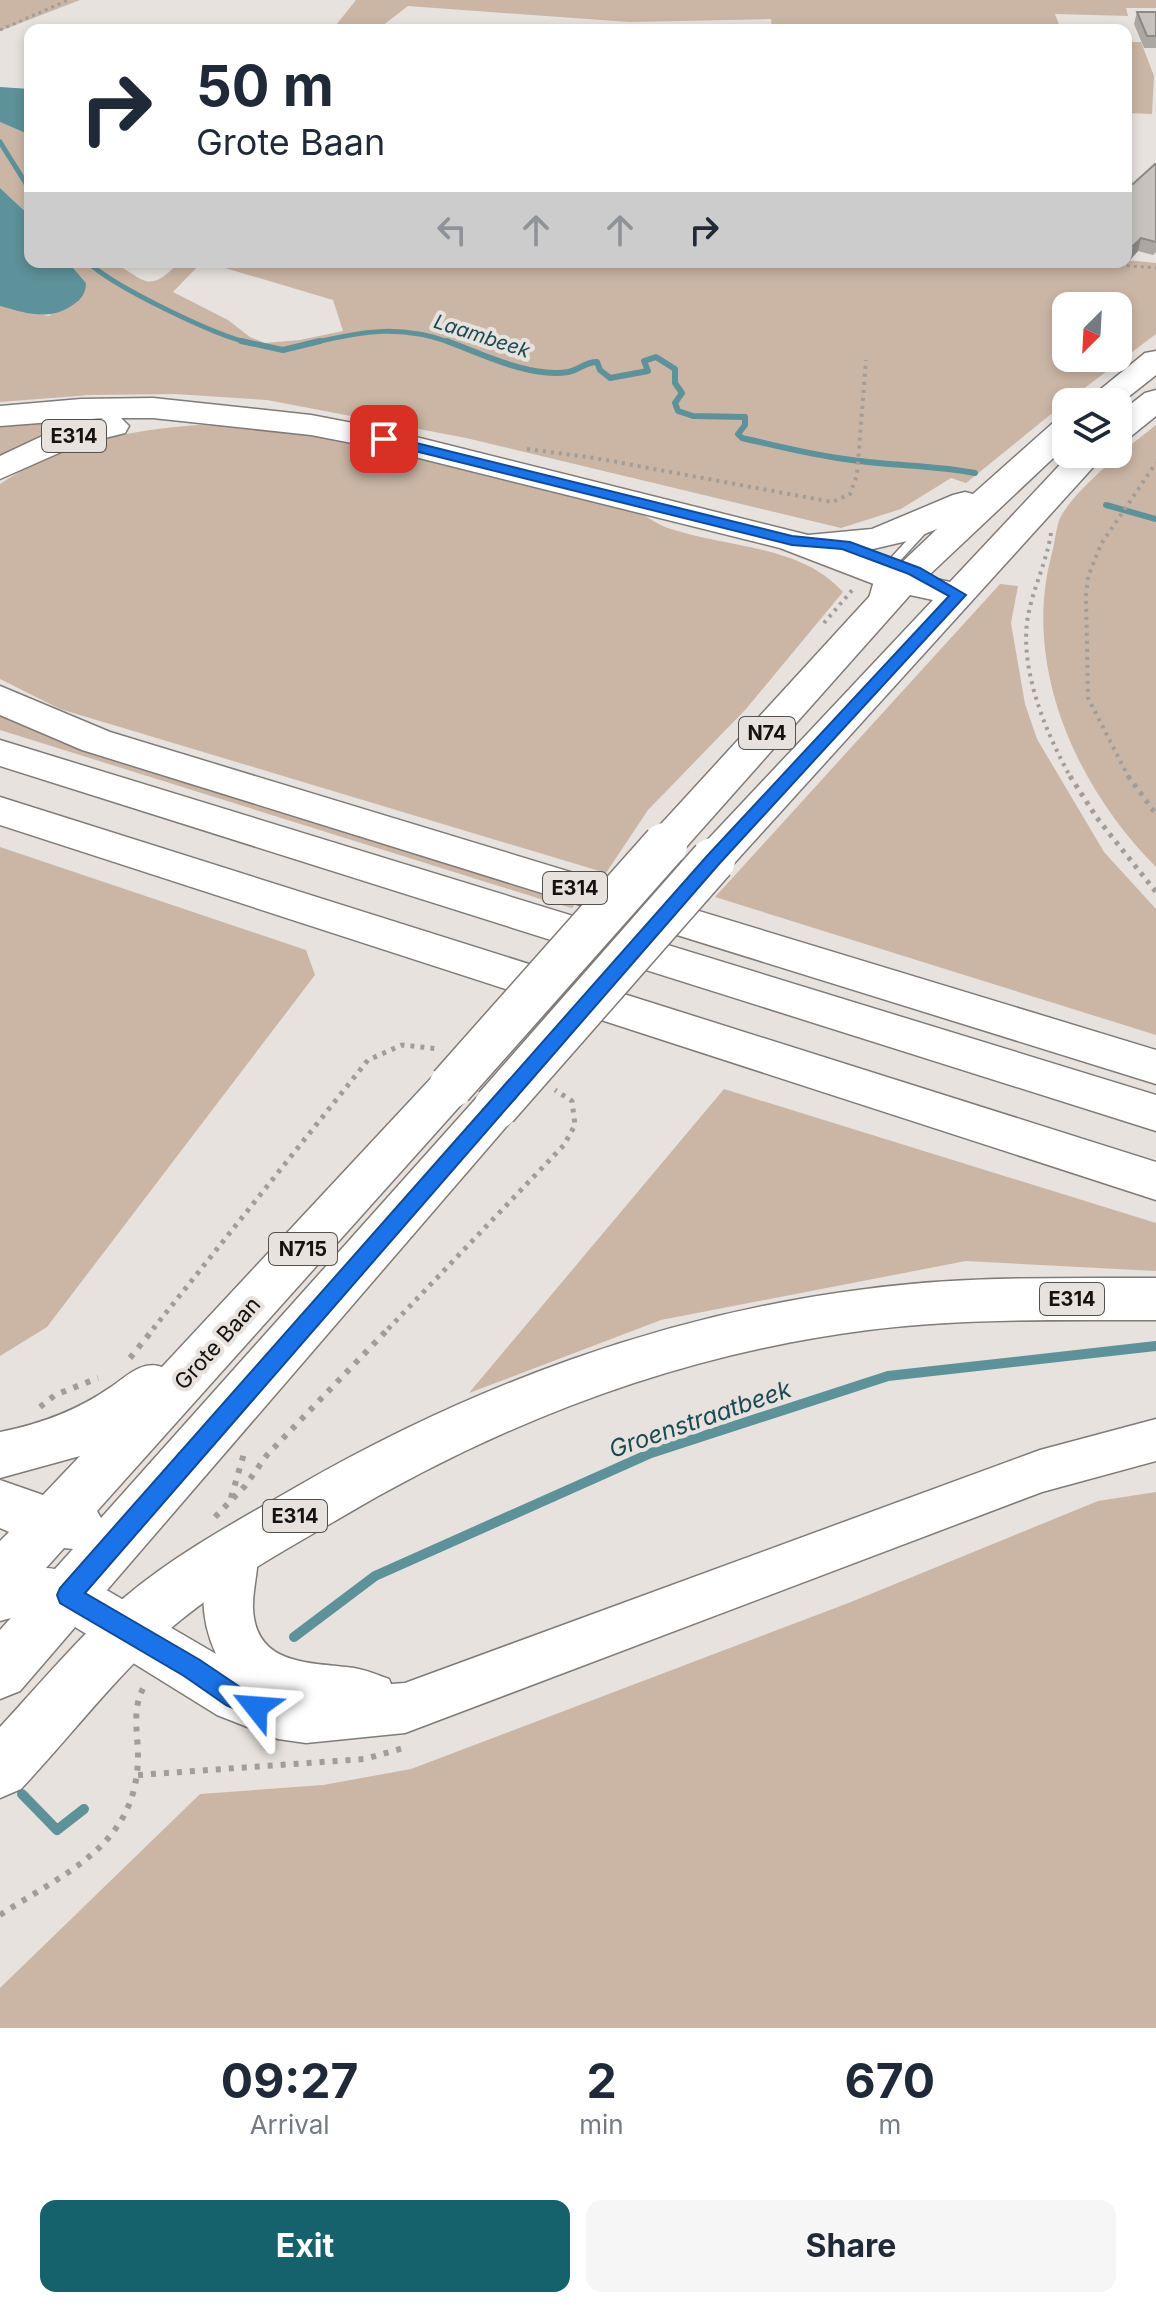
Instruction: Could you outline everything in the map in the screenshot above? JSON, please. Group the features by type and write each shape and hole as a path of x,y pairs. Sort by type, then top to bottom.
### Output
{"highway":[{"path":"1119,388 1156,360"},
{"path":"1132,419 1156,400"},
{"name":"E314","path":"0,416 81,409 153,408 311,425 384,439 792,541 898,572 958,595"},
{"name":"E314","path":"0,469 65,438 112,427 210,414"},
{"name":"N74","path":"562,961 868,621 898,572 1052,441"},
{"name":"N74","path":"611,977 713,860 1074,468"},
{"name":"N74","path":"934,518 1003,484"},
{"name":"E314","path":"792,541 844,545 897,535 934,518"},
{"name":"E314","path":"792,541 840,575 859,597 868,621"},
{"name":"E314","path":"844,545 898,572"},
{"name":"E314","path":"0,698 23,712 96,741 1156,1067"},
{"name":"E314","path":"0,753 1156,1113"},
{"path":"0,811 1156,1181"},
{"path":"0,837 678,1055 798,1088 1156,1206"},
{"name":"Grote Baan","path":"0,1580 562,961"},
{"name":"N715","path":"0,1672 611,977"},
{"name":"E314","path":"225,1526 355,1480 506,1408 613,1369 717,1337 788,1321 869,1309 987,1301 1156,1299"},
{"path":"0,1455 48,1446 74,1437 117,1413 161,1378 194,1368"},
{"path":"0,1504 51,1523 72,1526 89,1524 128,1511 153,1497"},
{"path":"0,1769 149,1643 172,1594 225,1526"}],"street":[{"path":"0,1598 32,1589 68,1595 235,1697 278,1714 306,1718 405,1708 1040,1471 1156,1440"},
{"path":"225,1526 227,1617 231,1634 246,1659 265,1674 298,1687 365,1695 405,1708"}],"lane":[{"name":"N74","path":"898,572 934,518"}],"path":[{"path":"0,30 68,0"},
{"path":"1132,266 1156,268"},
{"path":"859,462 866,360"},
{"path":"1156,463 1101,544 1087,581 1089,655 1086,689 1117,756 1156,814"},
{"path":"1030,514 1050,530 1051,535 1027,621 1028,653 1045,725 1085,804 1156,892"},
{"path":"0,1915 80,1866 120,1829 138,1775 137,1718 149,1643"}],"shaded area":[{"path":"0,0 80,0 0,31"},
{"path":"356,0 1156,0 1156,8 1126,8 1128,16 1055,14 1059,24 771,24 771,19 629,22 408,6 385,24 337,24"},
{"path":"1132,42 1141,42 1154,76 1152,114 1132,113"},
{"path":"0,122 24,132 24,210 0,188"},
{"path":"1132,261 1156,263 1156,334 1132,352 1132,292 1052,292 1052,372 1106,372 1085,388 1052,388 1052,413 966,483 951,478 901,509 841,528 466,438 267,400 175,394 90,395 0,402 0,306 49,316 86,283 73,268 123,268 139,278 152,281 160,279 173,268 196,268 173,292 265,343 343,331 333,300 225,268 1132,268"},
{"path":"148,413 82,426 0,463 0,421"},
{"path":"199,425 272,430 344,442 584,497 641,514 690,535 784,556 825,576 843,592 746,709 648,810 606,873 60,709 0,679 0,484 46,458 95,441"},
{"path":"1156,425 1156,867 1102,800 1080,763 1050,681 1044,639 1044,596 1060,518 1078,494 1105,468 1132,468 1132,445"},
{"path":"1000,584 1018,586 1011,623 1025,704 1037,739 1104,852 1156,909 1156,1035 715,897"},
{"path":"0,708 581,898 572,908 547,901 0,730"},
{"path":"0,847 306,950 315,975 47,1327 0,1356"},
{"path":"724,1089 1156,1223 1156,1271 966,1261 661,1320 469,1393"},
{"path":"1156,1492 1156,2028 0,2028 0,1988 200,1794 323,1785 411,1769 851,1602 1098,1501"}],"water":[{"path":"0,87 24,89 24,132 0,122"},
{"path":"0,188 24,210 24,268 73,268 86,283 77,302 56,313 38,314 0,306"}],"building":[{"path":"1137,12 1156,12 1156,36 1147,36"},
{"path":"1156,164 1156,242 1141,238 1132,246 1133,184"}],"waterway":[{"name":"Laambeek","path":"0,142 24,180"},
{"name":"Laambeek","path":"95,268 165,309 249,343"},
{"name":"Laambeek","path":"312,343 382,331 416,333 452,343"},
{"name":"Laambeek","path":"241,341 249,343"},
{"name":"Laambeek","path":"249,343 283,350 320,341"},
{"name":"Laambeek","path":"447,341 506,364 538,372 568,372 597,362 600,370 610,378 648,371 644,361 656,357 675,369 675,383 682,393 675,403 678,411 693,416 745,417 745,425 738,434 742,438 838,458 975,473"},
{"name":"Laambeek","path":"1106,505 1156,519"},
{"name":"Groenstraatbeek","path":"294,1637 375,1576 651,1453 888,1376 1156,1346"},
{"name":"Groenstraatbeek","path":"22,1794 57,1830 84,1809"}],"route":[{"path":"256,1707 68,1595 713,860 958,595 914,571 844,545 792,541 384,439"}]}
